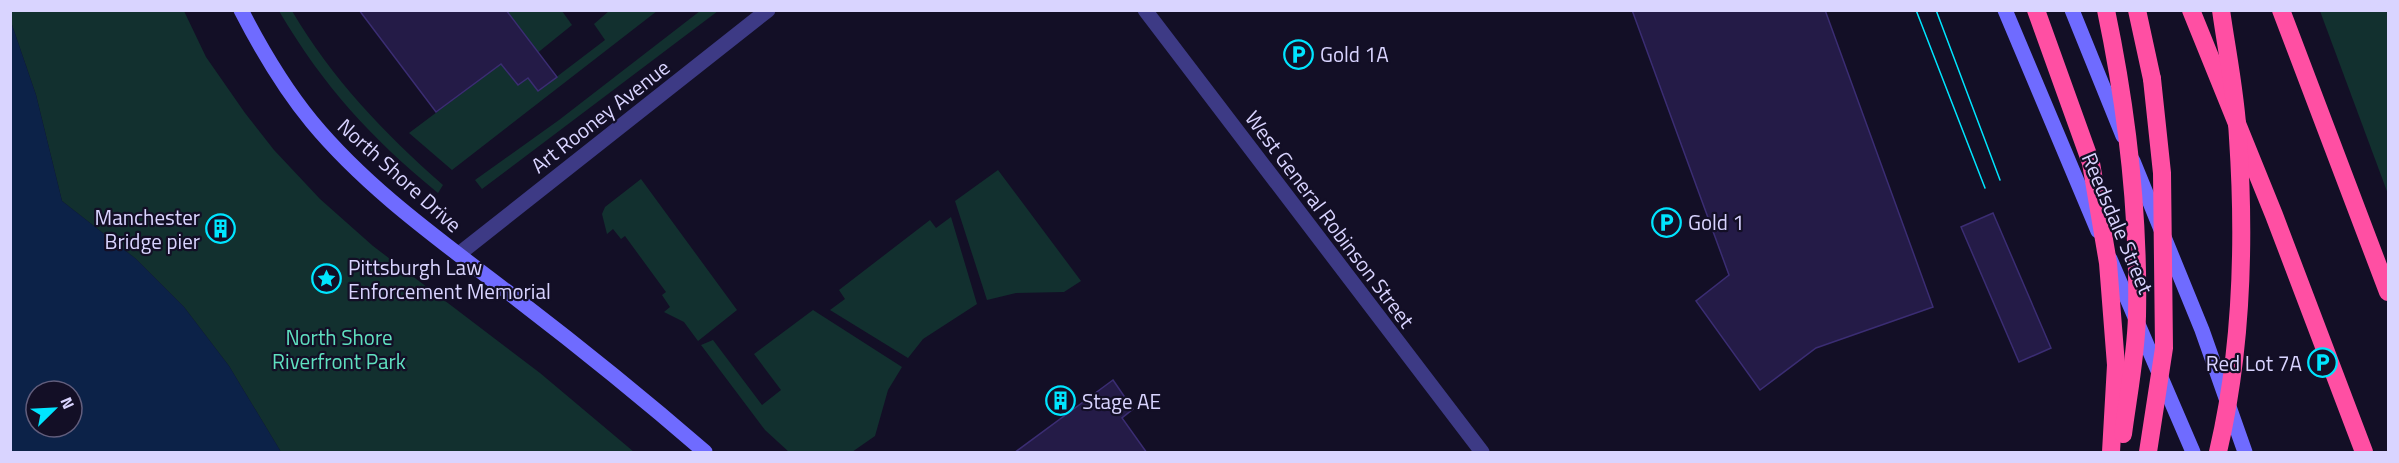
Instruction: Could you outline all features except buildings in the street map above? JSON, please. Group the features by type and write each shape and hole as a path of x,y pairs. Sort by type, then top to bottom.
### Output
{"highway":[{"path":"2036,10 2091,163 2108,263 2116,365 2111,453"},
{"path":"2106,10 2121,81 2134,206 2137,318 2121,453"},
{"path":"2137,10 2152,79 2162,173 2164,348 2148,453"},
{"path":"2191,10 2274,215 2364,453"},
{"path":"2218,453 2241,296 2238,137 2221,10"},
{"path":"2282,10 2388,292"}],"main road":[{"name":"North Shore Drive","path":"241,10 265,54 312,122 375,186 590,355 705,453"},
{"name":"Reedsdale Street","path":"2004,10 2193,453"},
{"name":"Reedsdale Street","path":"2072,10 2202,330 2245,453"}],"street":[{"name":"Art Rooney Avenue","path":"459,254 768,10"},
{"name":"West General Robinson Street","path":"1145,10 1482,453"}],"green space":[{"name":"North Shore Riverfront Park","path":"11,11 184,11 206,57 245,113 274,150 320,199 373,246 540,373 634,452 281,452 229,366 184,307 136,259 62,201 36,95 11,22"},
{"path":"279,11 292,11 324,60 360,104 443,185 438,193 391,152 350,110 313,64"},
{"path":"506,11 562,11 572,25 520,67"},
{"path":"609,11 657,11 452,170 409,133 501,64 518,85 528,78 538,91 605,40 594,24"},
{"path":"700,11 718,11 482,189 475,180 559,120"},
{"path":"2320,11 2388,11 2388,194"},
{"path":"998,170 1081,281 1064,292 1016,293 987,300 955,201"},
{"path":"641,179 737,310 698,341 684,322 664,312 670,307 662,295 666,292 625,236 621,239 613,229 607,234 602,214 605,207"},
{"path":"951,217 977,304 923,339 908,358 830,310 845,299 839,290 930,220 936,228"},
{"path":"813,310 902,367 888,390 875,436 852,452 789,452 765,430 701,345 713,340 762,405 781,390 754,354"}],"water":[{"path":"11,22 36,95 62,201 136,259 184,307 229,366 281,452 11,452"}],"tram line":[{"path":"1916,10 1985,188"},
{"path":"1936,10 2000,180"}],"place":[{"name":"Gold 1A","path":"1299,54"},
{"name":"Gold 1","path":"1667,222"},
{"name":"Manchester Bridge pier","path":"221,229"},
{"name":"Pittsburgh Law Enforcement Memorial","path":"327,279"},
{"name":"Red Lot 7A","path":"2323,363"},
{"name":"Stage AE","path":"1061,401"}]}
